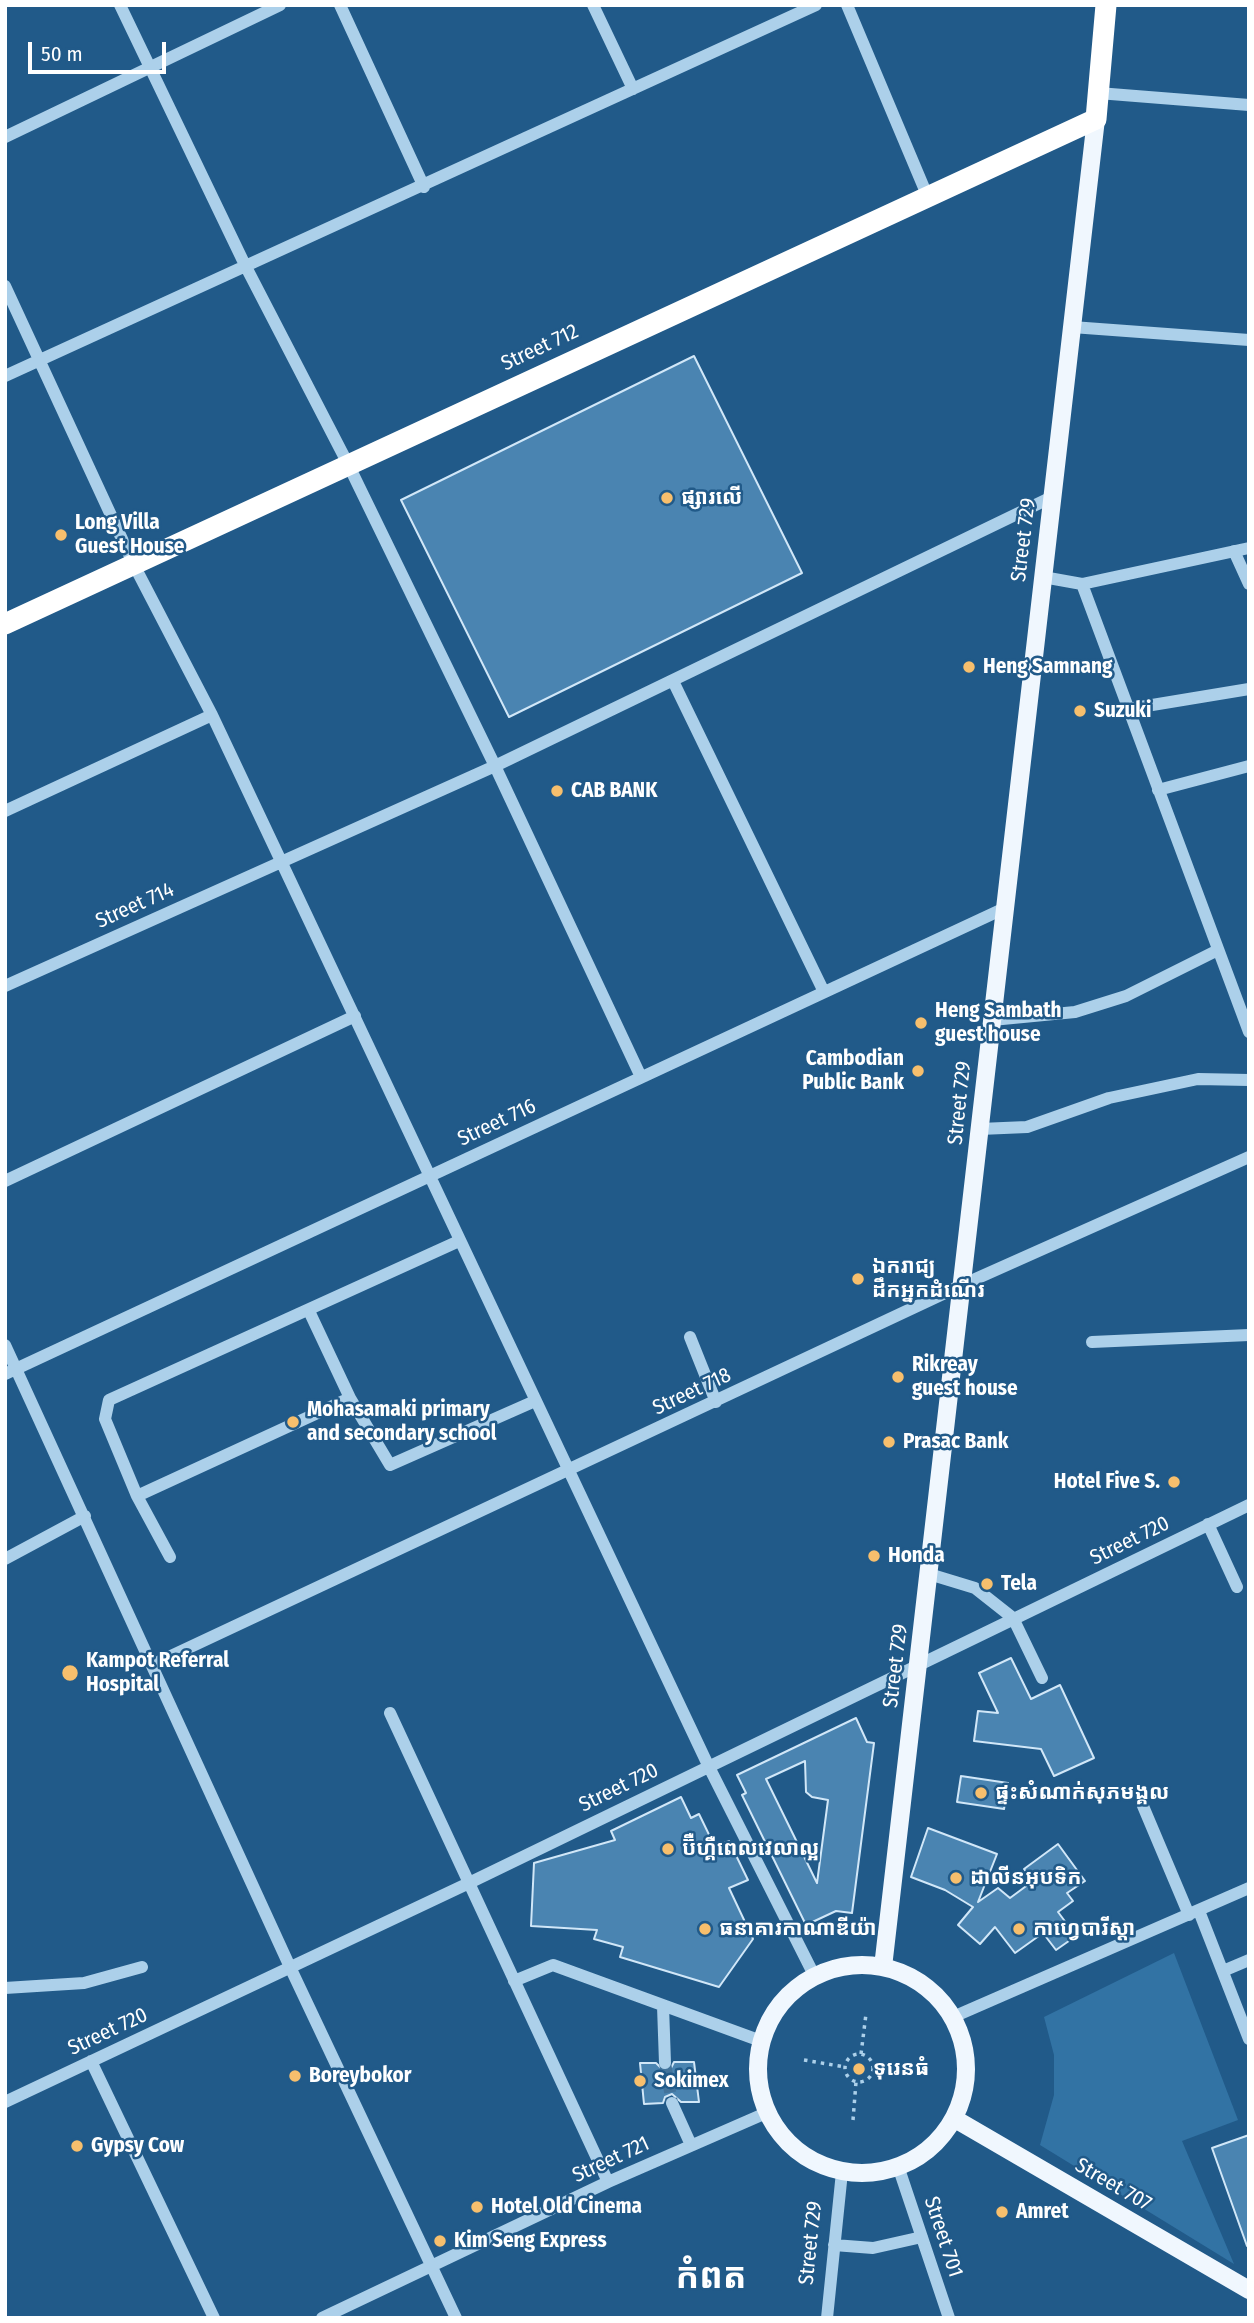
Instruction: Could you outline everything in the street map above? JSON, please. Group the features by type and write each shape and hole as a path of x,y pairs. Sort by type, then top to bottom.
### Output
{"highway":[{"path":"1096,119 1106,5"},
{"name":"Street 712","path":"5,624 1096,119"}],"main road":[{"name":"Street 729","path":"883,1967 1096,119"},
{"path":"849,1966 883,1967 902,1972 924,1985 953,2017 964,2043 967,2073 955,2119 935,2145 900,2169 871,2174 842,2172 804,2157 779,2134 766,2113 757,2074 761,2041 774,2012 814,1975 849,1966"},
{"name":"Street 707","path":"955,2119 1249,2290"}],"street":[{"path":"120,5 245,265 348,464 495,766 641,1077"},
{"path":"5,137 280,5"},
{"path":"340,5 424,187"},
{"path":"593,5 633,89"},
{"path":"5,376 245,265 424,187 816,5"},
{"path":"847,5 927,195"},
{"path":"1098,93 1249,105"},
{"path":"5,286 134,565 212,715 431,1175 459,1241 708,1766 814,1975"},
{"path":"1072,327 1249,340"},
{"name":"Street 714","path":"5,986 495,766 1052,497"},
{"path":"1043,578 1082,584 1249,548"},
{"path":"1234,551 1249,584"},
{"path":"1082,584 1249,1032"},
{"path":"673,681 824,992"},
{"path":"1128,709 1249,689"},
{"path":"5,811 212,715"},
{"path":"1158,790 1249,766"},
{"name":"Street 716","path":"11,1372 1005,908"},
{"path":"992,1020 1075,1012 1126,996 1218,950"},
{"path":"5,1181 355,1016"},
{"path":"980,1129 1027,1127 1109,1098 1198,1079 1249,1080"},
{"name":"Street 718","path":"154,1664 962,1285 1249,1157"},
{"path":"170,1557 136,1496 105,1419 109,1400 459,1241"},
{"path":"309,1311 350,1398 390,1465 535,1401"},
{"path":"1092,1342 1249,1335"},
{"path":"690,1337 716,1402"},
{"path":"5,1345 11,1372 85,1516 290,1967 456,2318"},
{"path":"136,1496 350,1398"},
{"name":"Street 720","path":"5,2102 469,1882 1249,1505"},
{"path":"5,1559 85,1516"},
{"path":"1208,1524 1237,1587"},
{"path":"929,1574 975,1588 1013,1618 1042,1678"},
{"path":"390,1713 608,2182"},
{"path":"1143,1806 1223,1971 1249,2039"},
{"path":"953,2017 1249,1888"},
{"path":"1223,1971 1249,1960"},
{"path":"514,1981 553,1965 761,2041"},
{"path":"5,1988 84,1983 142,1967"},
{"path":"663,2006 665,2063"},
{"path":"91,2061 214,2318"},
{"path":"672,2103 691,2145"},
{"name":"Street 721","path":"322,2318 608,2182 766,2113"},
{"name":"Street 701","path":"900,2169 949,2318"},
{"name":"Street 729","path":"827,2318 842,2172"},
{"path":"834,2245 873,2248 922,2237"}],"path":[{"path":"861,2054 866,2014"},
{"path":"861,2054 872,2063 873,2070 867,2080 856,2082 847,2076 845,2067 848,2059 861,2054"},
{"path":"804,2060 845,2067"},
{"path":"873,2070 912,2075"},
{"path":"853,2120 856,2082"}],"shaded area":[{"path":"1174,1953 1238,2120 1182,2141 1234,2264 1040,2145 1054,2095 1054,2055 1044,2017"}],"building":[{"path":"694,356 802,573 509,717 401,500"},
{"path":"1011,1658 1031,1699 1060,1685 1094,1758 1054,1776 1041,1749 974,1741 978,1711 998,1713 979,1673"},
{"path":"856,1718 867,1742 874,1743 852,1913 836,1911 806,1925 742,1795 746,1793 737,1775","holes":["805,1761 806,1792 812,1797 828,1800 817,1883 766,1779"]},
{"name":"ផ្ទះសំណាក់សុភមង្គល","path":"961,1776 1008,1783 1004,1809 957,1802"},
{"path":"681,1797 691,1818 699,1814 715,1847 729,1841 748,1880 729,1888 753,1939 719,1987 620,1957 623,1947 594,1939 597,1930 531,1926 534,1863 615,1840 611,1831"},
{"path":"928,1828 997,1854 978,1902 998,1888 1010,1898 1033,1881 1024,1869 1058,1844 1085,1881 1067,1893 1073,1901 1058,1912 1076,1936 1056,1950 1043,1933 1015,1953 995,1927 980,1944 958,1925 973,1907 945,1890 911,1877"},
{"path":"674,2062 694,2062 699,2102 681,2102 672,2094 665,2097 663,2103 644,2104 640,2063 656,2063 665,2072 670,2070"},
{"path":"1249,2135 1249,2246 1247,2246 1212,2148"}],"tunnel":[{"path":"665,2063 672,2103"}],"place":[{"name":"ផ្សារលើ","path":"667,498"},
{"name":"Long Villa Guest House","path":"61,535"},
{"name":"Heng Samnang","path":"969,667"},
{"name":"Suzuki","path":"1080,711"},
{"name":"CAB BANK","path":"557,791"},
{"name":"Heng Sambath guest house","path":"921,1023"},
{"name":"Cambodian Public Bank","path":"918,1071"},
{"name":"ឯករាជ្យ ដឹកអ្នកដំណើរ","path":"858,1279"},
{"name":"Rikreay guest house","path":"898,1377"},
{"name":"Mohasamaki primary and secondary school","path":"293,1422"},
{"name":"Prasac Bank","path":"889,1442"},
{"name":"Hotel Five S.","path":"1174,1482"},
{"name":"Honda","path":"874,1556"},
{"name":"Tela","path":"987,1584"},
{"name":"Kampot Referral Hospital","path":"70,1673"},
{"name":"ផ្ទះសំណាក់សុភមង្គល","path":"981,1793"},
{"name":"ប៊ឺហ្គឺពេលវេលាល្អ","path":"668,1849"},
{"name":"ដាលីនអុបទិក","path":"956,1878"},
{"name":"ធនាគារកាណាឌីយ៉ា","path":"705,1929"},
{"name":"កាហ្វេបារីស្តា","path":"1019,1929"},
{"name":"ទុរេនធំ","path":"859,2069"},
{"name":"Boreybokor","path":"295,2076"},
{"name":"Sokimex","path":"640,2081"},
{"name":"Gypsy Cow","path":"77,2146"},
{"name":"Hotel Old Cinema","path":"477,2207"},
{"name":"Amret","path":"1002,2212"},
{"name":"Kim Seng Express","path":"440,2241"}],"district":[{"name":"កំពត","path":"711,2278"}]}
